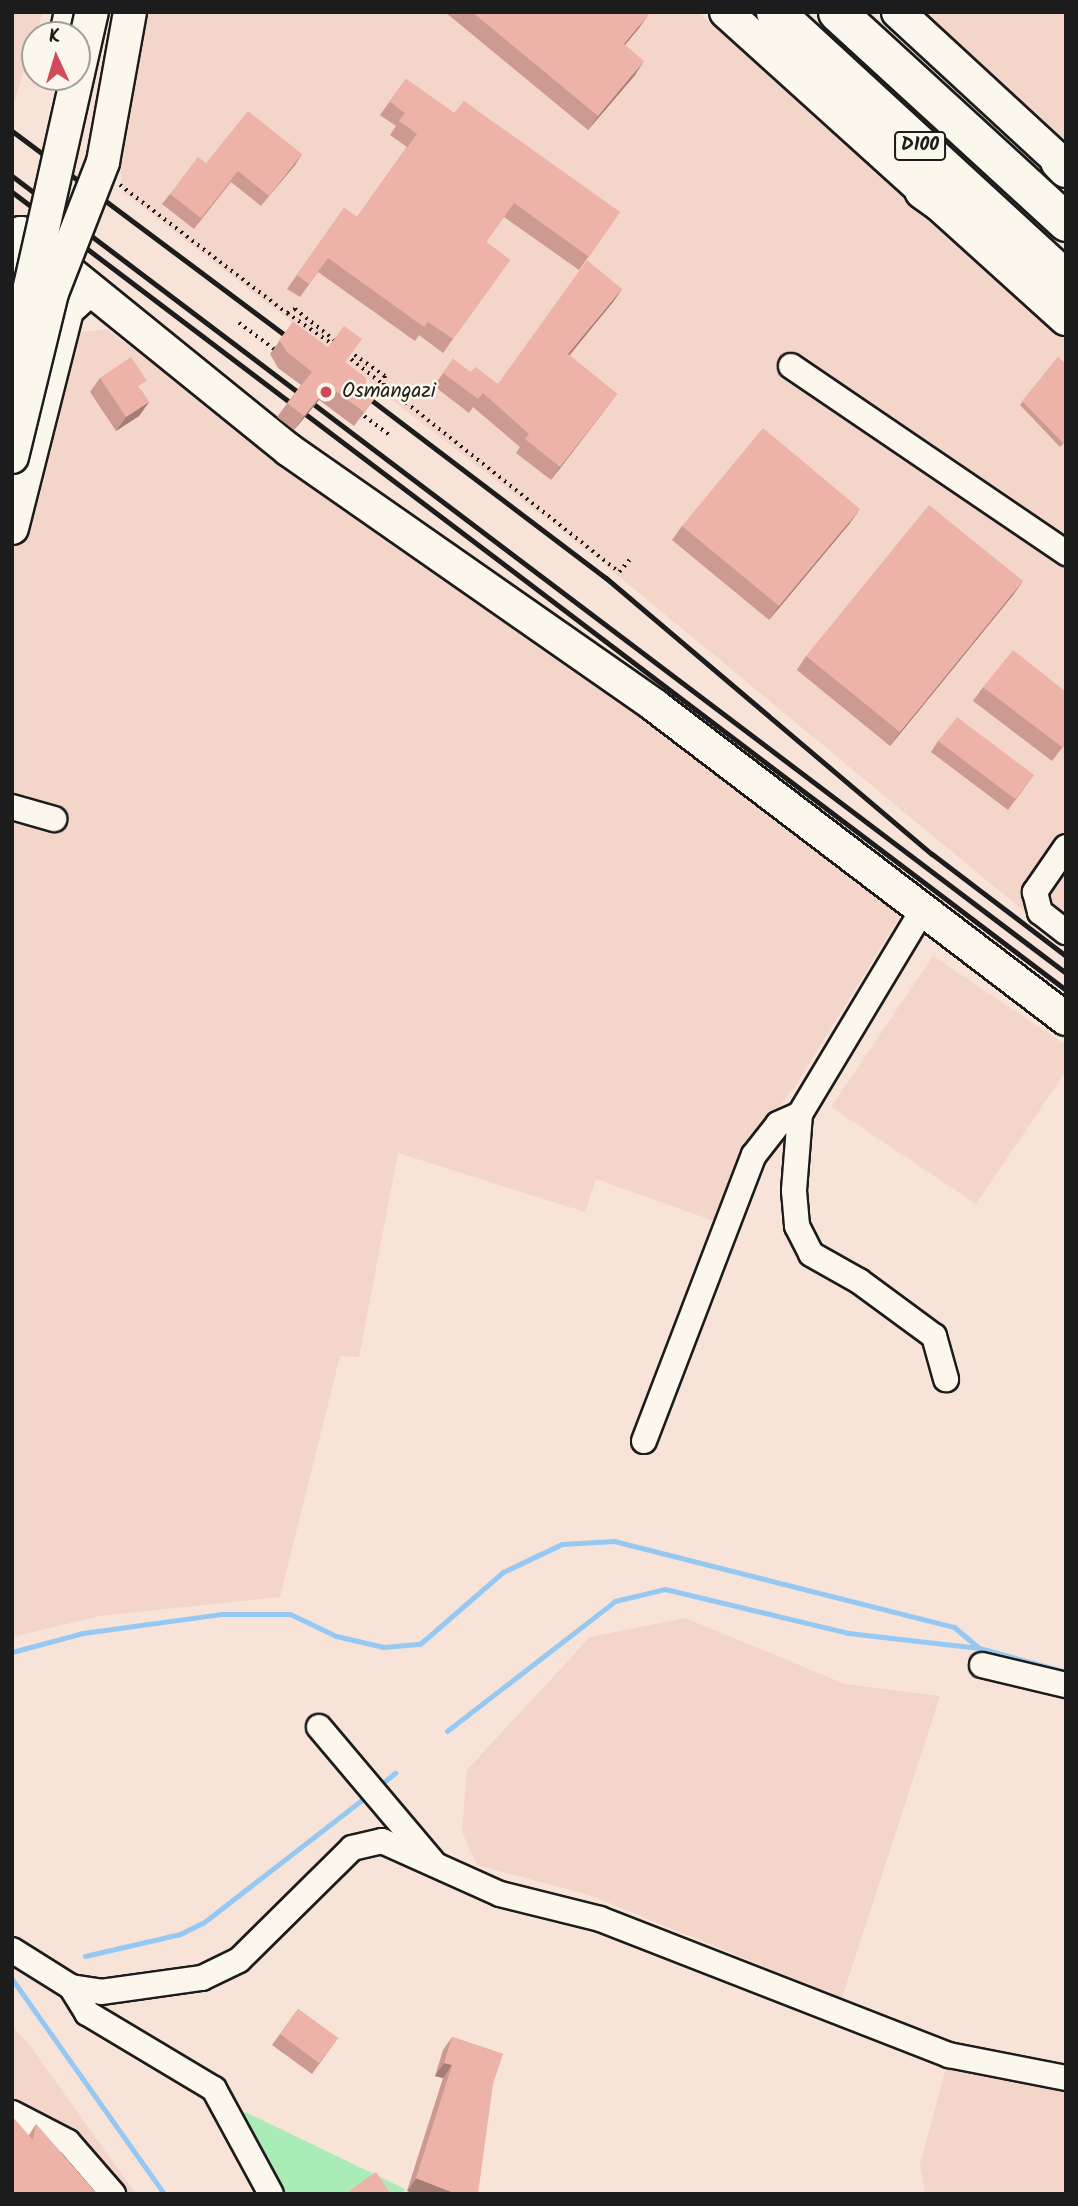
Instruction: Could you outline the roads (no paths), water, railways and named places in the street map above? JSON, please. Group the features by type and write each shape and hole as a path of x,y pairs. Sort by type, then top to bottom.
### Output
{"highway":[{"name":"D100","path":"775,12 1066,280"},
{"name":"D100","path":"837,12 1066,222"},
{"path":"923,190 1066,292"}],"main road":[{"path":"12,366 92,12"},
{"path":"12,457 52,293 103,162 130,12"},
{"path":"91,87 104,90 130,78 142,12"},
{"path":"726,12 1066,319"},
{"path":"898,12 1064,165"},
{"path":"12,274 17,230"},
{"path":"17,230 88,291 289,450 654,705 1066,1019"},
{"path":"12,528 67,310 88,291"}],"street":[{"path":"791,366 1066,553"},
{"path":"12,807 54,819"},
{"path":"1066,847 1034,892 1040,912 1066,932"},
{"path":"923,909 800,1114 794,1191 797,1226 811,1254 859,1281 934,1336 946,1380"},
{"path":"644,1441 754,1155 778,1124 800,1114"},
{"path":"982,1665 1066,1685"},
{"path":"319,1727 436,1866"},
{"path":"12,1951 71,1987 101,1992 202,1978 239,1960 352,1848 382,1841 500,1894 600,1919 949,2055 1066,2078"},
{"path":"71,1987 87,2014 214,2089 271,2194"},
{"path":"12,2113 68,2142 113,2194"}],"waterway":[{"path":"12,1652 83,1633 221,1614 290,1614 336,1636 384,1647 420,1644 503,1572 562,1544 614,1541 954,1627 979,1648"},
{"path":"447,1731 615,1601 665,1589 848,1633 979,1648 1066,1672"},
{"path":"379,1786 395,1773"},
{"path":"85,1956 180,1934 203,1923 368,1795"},
{"path":"12,1979 164,2194"}],"railway":[{"path":"12,131 299,346"},
{"path":"12,176 1066,973"},
{"path":"12,192 1066,990"},
{"path":"358,390 606,578 932,854 1066,956"}],"place":[{"name":"Osmangazi","path":"326,392"}]}
